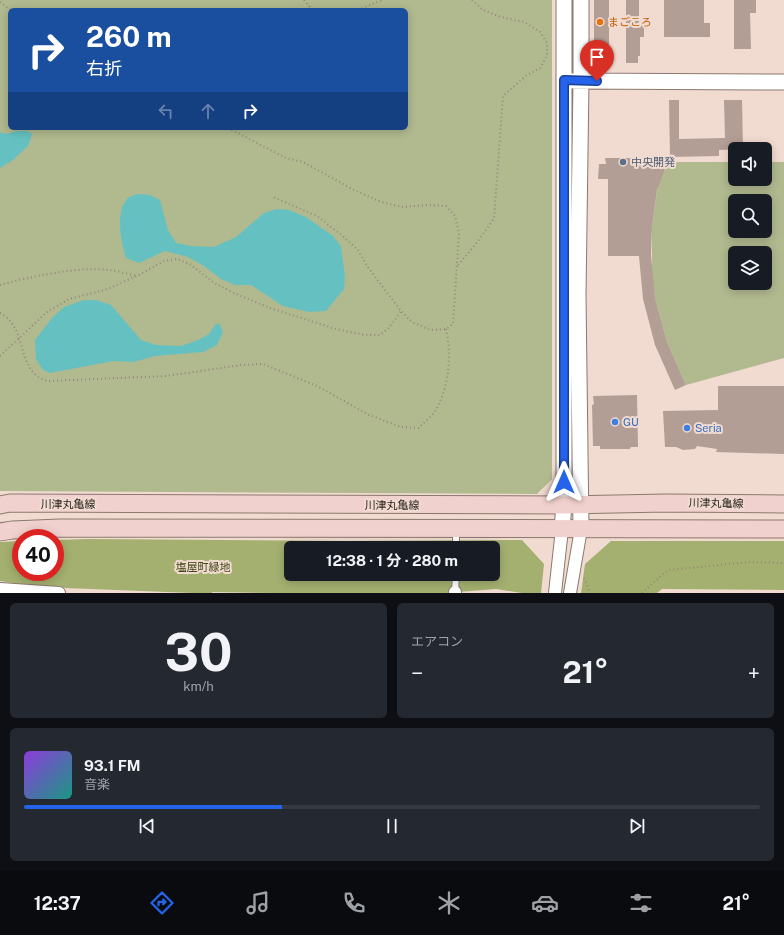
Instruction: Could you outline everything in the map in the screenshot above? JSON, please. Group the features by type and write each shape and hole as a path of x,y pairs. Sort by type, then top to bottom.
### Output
{"main road":[{"name":"川津丸亀線","path":"0,505 10,503 784,504"},
{"path":"0,532 60,528 784,529"}],"street":[{"path":"564,0 564,80 572,504 581,529 570,593"},
{"path":"555,593 562,529 572,504 578,295 581,0"},
{"path":"564,80 784,82"},
{"path":"0,589 59,593"}],"lane":[{"path":"456,529 456,541"},
{"path":"455,593 456,581"}],"path":[{"path":"304,0 310,8"},
{"path":"363,8 382,0"},
{"path":"458,265 494,219 503,96 527,75 540,68 546,56 547,43 540,32 524,22 501,17 483,10 472,0"},
{"path":"0,2 8,8"},
{"path":"232,130 286,158 303,162 354,190 381,202 403,207 428,205 446,206 455,216 459,233 453,324 446,329 430,330 412,322 401,311 367,266 358,250 317,216 273,197"},
{"path":"0,356 47,312 69,299 105,290 137,276 164,261 177,259 190,264 214,283 234,293 270,308 336,329 366,335 380,336 389,328 401,311"},
{"path":"0,285 48,274 89,269 109,270 137,276"},
{"path":"0,313 7,317 17,331 30,369 37,376 48,381 166,376 241,365 263,364 317,386 369,415 401,427 419,428 435,411 444,389 450,357 446,329"},
{"path":"642,593 668,570 749,562 784,563"}],"green space":[{"path":"0,0 552,0 552,479 537,494 0,491"},
{"path":"669,162 728,162 728,186 772,186 772,162 784,162 784,358 686,385 667,342 655,298 652,276 652,227 660,179"},
{"name":"塩屋町緑地","path":"64,540 522,540 544,564 541,593 522,593 496,589 446,593 193,593 39,587 0,581 0,542 12,541 12,581 64,581"},
{"path":"611,541 784,541 784,590 662,589 657,593 581,593 585,564"}],"water":[{"path":"18,131 27,131 32,134 28,146 13,160 0,168 0,132 5,134"},
{"path":"139,194 150,195 160,200 168,230 176,243 191,246 214,247 236,237 264,213 277,209 289,210 306,217 333,236 341,246 345,277 344,289 326,311 309,312 283,306 251,285 235,285 221,279 204,266 188,257 165,251 139,263 126,258 120,228 121,212 127,199 131,196"},
{"path":"84,300 96,300 111,305 141,340 156,345 181,346 209,334 215,325 219,323 223,332 217,345 203,352 155,356 134,362 113,361 50,373 43,370 36,359 35,340 52,318 64,307"}],"building":[{"path":"594,0 609,0 609,55 594,54"},
{"path":"626,0 639,0 639,24 644,24 644,37 640,37 640,56 638,56 638,63 626,63"},
{"path":"664,0 704,0 704,23 710,23 710,37 664,37"},
{"path":"734,0 756,0 756,13 750,13 751,49 734,49"},
{"path":"669,100 679,100 679,139 725,138 724,100 742,100 743,142 728,142 728,150 719,150 719,156 670,157"},
{"path":"605,158 635,158 636,164 651,164 653,159 667,164 657,190 652,227 651,255 655,298 667,342 686,385 675,390 655,345 643,299 639,256 608,256 608,179 598,179 599,164 606,164"},
{"path":"718,386 784,386 784,454 716,452 717,449 697,446 695,449 683,450 676,447 665,447 663,411 718,410"},
{"name":"GU","path":"637,395 638,447 631,447 630,449 600,449 600,446 593,446 593,396"}],"place":[{"name":"まごころ","path":"600,22"},
{"name":"中央開発","path":"623,162"},
{"name":"GU","path":"615,422"},
{"name":"Seria","path":"687,428"}],"route":[{"path":"564,482 564,80 597,81"}]}
